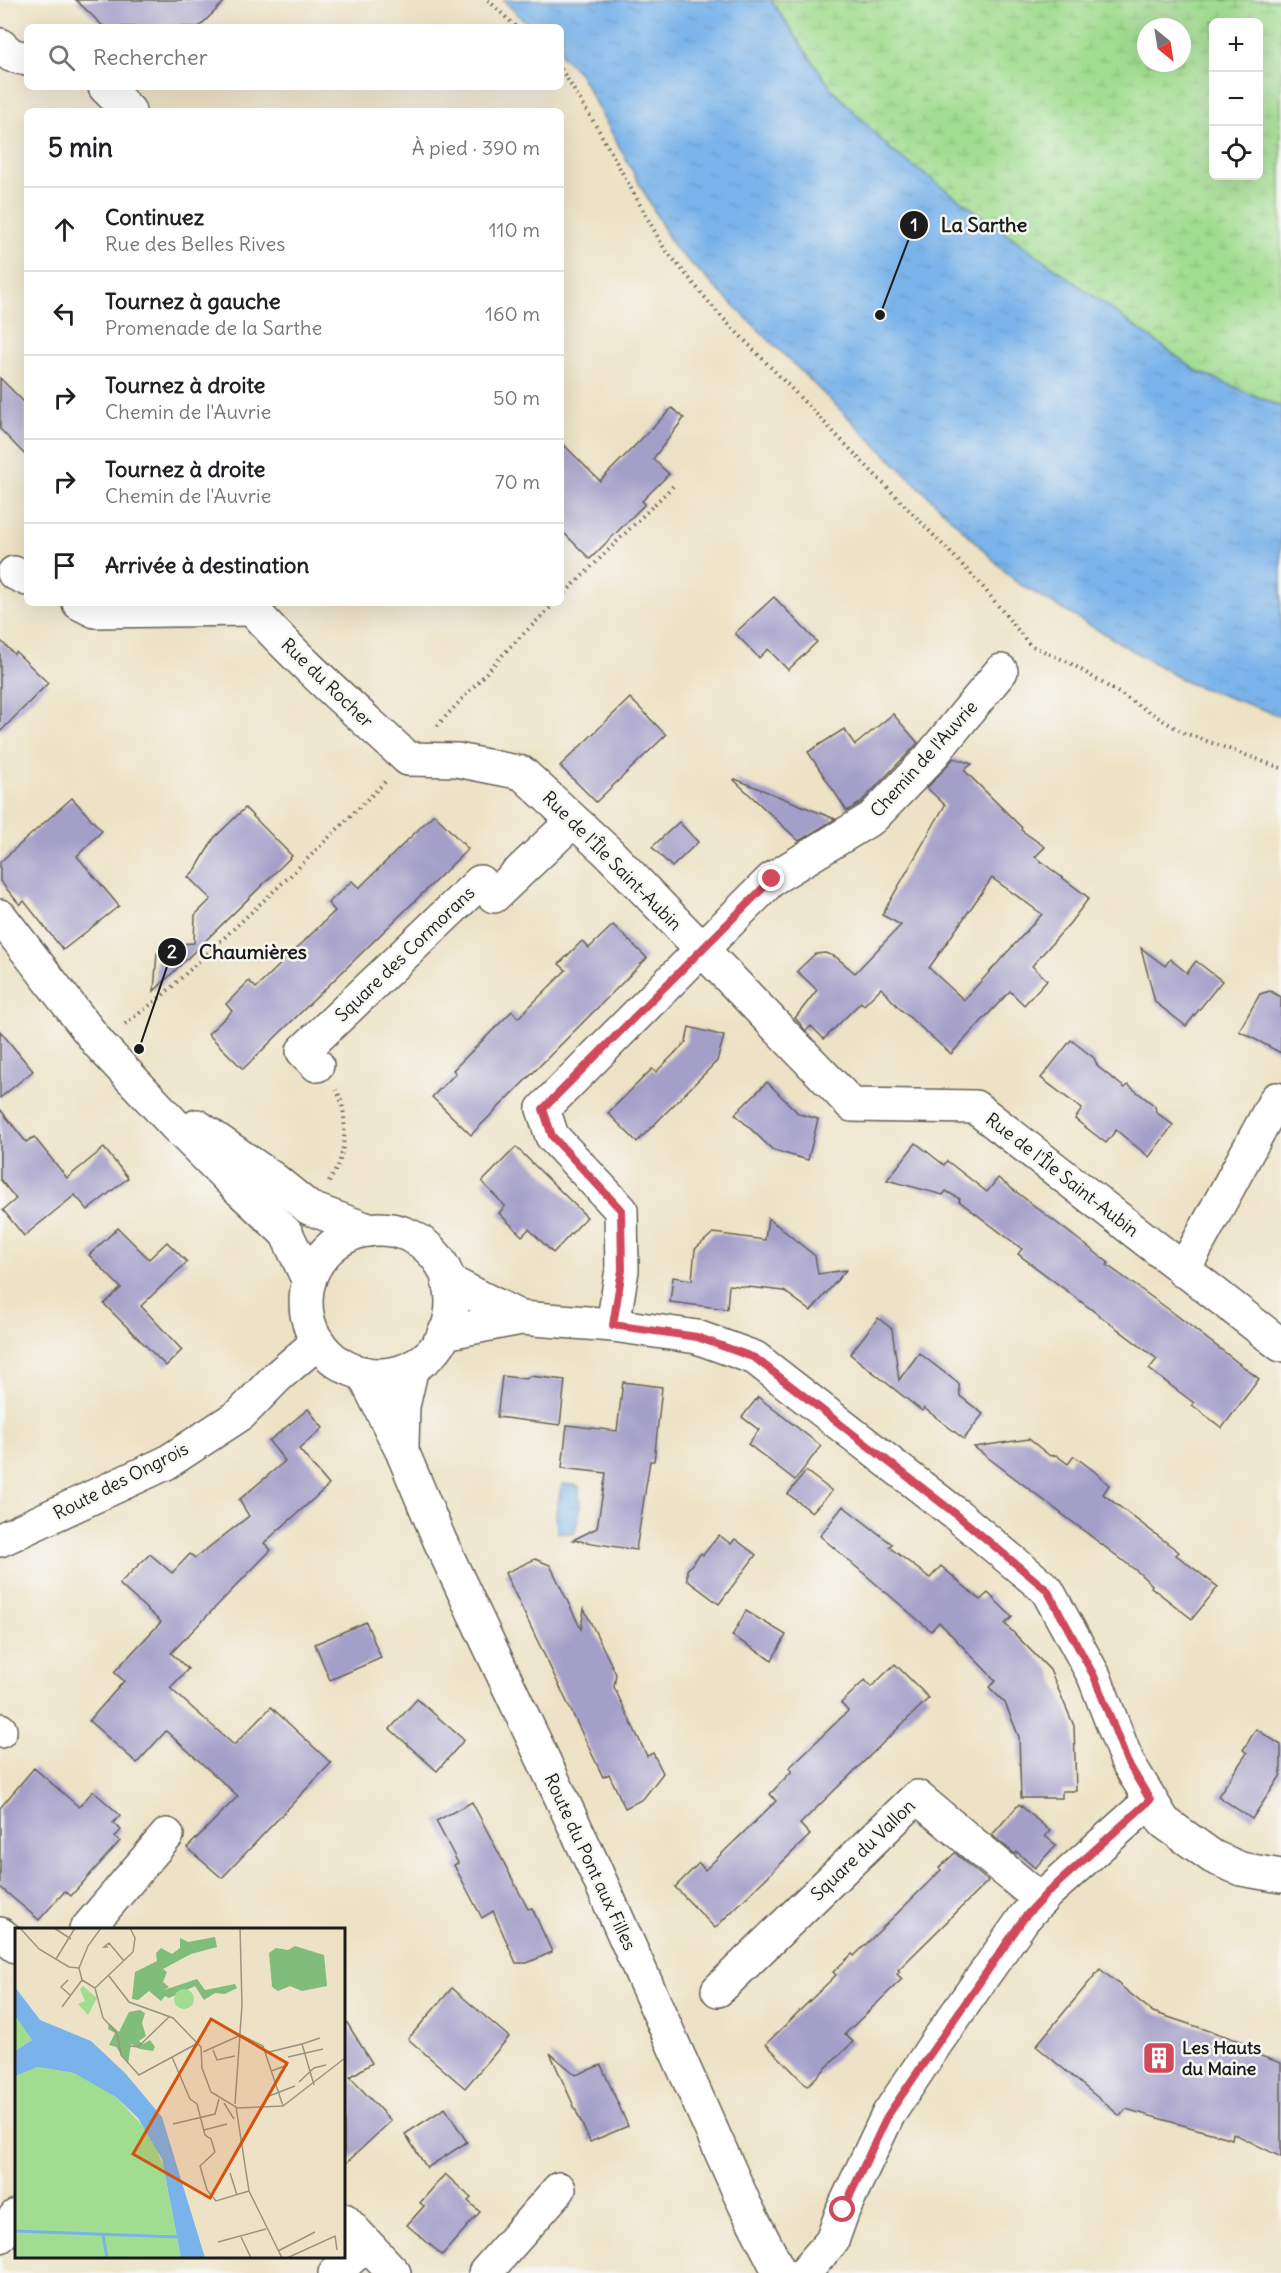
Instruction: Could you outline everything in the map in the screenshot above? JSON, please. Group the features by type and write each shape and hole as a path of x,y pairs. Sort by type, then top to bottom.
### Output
{"street":[{"path":"0,45 11,55 24,58"},
{"path":"108,90 126,108"},
{"path":"86,606 95,610 252,606"},
{"name":"Rue du Rocher","path":"252,606 332,689 408,759"},
{"name":"Chemin de l'Auvrie","path":"613,1325 622,1270 621,1210 552,1136 543,1109 772,879 872,818 928,760 1001,671"},
{"name":"Rue de l'Île Saint-Aubin","path":"408,759 457,760 522,773 608,852 852,1105 975,1107 1281,1345"},
{"name":"Square des Cormorans","path":"317,1065 303,1051 480,882 494,896 573,821"},
{"path":"0,916 99,1044 232,1182 286,1233 309,1281"},
{"path":"137,1084 272,1178 309,1208 368,1230 399,1232 418,1241 440,1262 448,1281 451,1308 444,1333 431,1353 412,1367 388,1374 363,1373 338,1362 318,1342 307,1313 309,1281 316,1265 328,1250 342,1239 368,1230"},
{"path":"1183,1270 1276,1099"},
{"path":"448,1281 521,1318"},
{"path":"444,1333 521,1318 613,1325 697,1337 755,1358 957,1515 1047,1590 1094,1676 1127,1761 1164,1822 1213,1857 1241,1869 1281,1876"},
{"name":"Route des Ongrois","path":"0,1540 166,1462 241,1414 278,1376 318,1342"},
{"name":"Route du Pont aux Filles","path":"402,1451 403,1406 412,1367"},
{"name":"Route du Pont aux Filles","path":"363,1373 402,1451 440,1541 593,1865 745,2205 780,2273"},
{"name":"Square du Vallon","path":"718,1990 917,1797 1041,1900"},
{"path":"804,2273 832,2241 843,2210 888,2115 993,1960 1024,1918 1041,1900 1150,1800"},
{"path":"87,1928 167,1835"},
{"path":"0,1934 15,1945"},
{"path":"485,2273 559,2189"},
{"path":"0,2236 15,2217"},
{"path":"345,2221 394,2273"},
{"path":"335,2273 366,2244"}],"path":[{"path":"488,0 513,24"},
{"path":"564,74 598,129 664,248 718,313 978,581 1030,645 1070,663 1182,732 1281,768"},
{"path":"564,594 675,484"},
{"path":"99,1044 162,996 291,875 408,759 510,647 552,606"},
{"path":"309,1208 327,1188 340,1160 345,1124 341,1097 317,1065"}],"green space":[{"path":"771,0 1281,0 1281,407 1197,371 891,150 830,87"}],"water":[{"path":"503,0 771,0 830,87 891,150 1197,371 1281,407 1281,716 1188,683 1016,582 674,247 579,73 564,58 564,24 528,24"},
{"path":"562,1484 579,1486 580,1512 574,1534 557,1532 556,1512"}],"building":[{"path":"76,0 226,0 202,24 101,24"},
{"path":"0,378 24,402 24,454 0,429"},
{"path":"672,408 684,418 653,459 669,474 642,501 645,504 590,559 564,533 564,445 600,481"},
{"path":"774,597 817,642 788,670 768,649 759,658 735,633"},
{"path":"0,640 48,683 0,732"},
{"path":"630,698 666,735 596,802 560,766"},
{"path":"893,714 918,743 860,803 847,811 808,752 844,729 855,745"},
{"path":"954,758 972,764 964,770 1022,828 1021,830 1045,847 1035,857 1089,898 1032,966 1047,980 1024,1005 1010,991 951,1054 899,1008 881,988 864,1005 861,1002 824,1039 811,1026 806,1031 795,1018 817,990 797,971 815,954 825,953 836,957 855,973 901,925 882,915 945,805 927,788","holes":["992,878 1042,914 964,1000 929,968"]},
{"path":"735,779 835,819 799,841"},
{"path":"72,798 102,831 77,856 119,906 63,950 24,901 20,905 0,881 0,862"},
{"path":"245,808 292,856 154,991 157,953 164,945 194,943 195,915 211,899 188,877 196,869 214,838"},
{"path":"434,814 468,849 243,1069 208,1034 232,1011 226,1004 249,981 256,988 335,911 328,903 352,881 359,888"},
{"path":"679,822 698,842 672,867 652,847"},
{"path":"613,925 647,958 471,1135 432,1097 456,1073 453,1070 512,1011 518,1018 566,970 559,964 582,941 589,948"},
{"path":"1141,948 1165,966 1170,959 1187,973 1196,961 1222,981 1186,1026 1155,1002"},
{"path":"1270,991 1281,997 1281,1053 1239,1031 1260,994"},
{"path":"689,1027 724,1036 717,1061 637,1142 608,1113 652,1069 656,1072 686,1042"},
{"path":"0,1031 33,1071 0,1098"},
{"path":"1071,1040 1094,1058 1098,1067 1125,1088 1128,1085 1155,1106 1156,1112 1173,1125 1149,1157 1116,1130 1106,1143 1075,1119 1082,1109 1041,1078"},
{"path":"767,1082 799,1114 818,1119 808,1160 773,1150 735,1114"},
{"path":"0,1109 26,1142 34,1137 67,1178 104,1148 128,1178 88,1210 75,1195 24,1236 3,1210 16,1199 0,1179"},
{"path":"916,1143 944,1165 947,1161 987,1192 998,1178 1109,1263 1107,1265 1259,1379 1222,1428 1192,1405 1194,1403 1149,1369 1157,1359 1018,1254 1022,1249 959,1201 960,1199 946,1191 943,1195 887,1180"},
{"path":"516,1147 587,1217 553,1253 529,1229 522,1236 499,1213 505,1206 482,1182"},
{"path":"768,1218 815,1256 818,1274 846,1270 811,1311 784,1291 729,1285 727,1309 670,1302 673,1277 692,1280 695,1249 713,1233 765,1240"},
{"path":"118,1228 149,1259 167,1242 187,1262 141,1306 182,1350 166,1366 104,1304 121,1288 89,1255"},
{"path":"878,1318 892,1329 899,1380 919,1353 959,1384 960,1396 983,1414 964,1439 924,1408 922,1411 850,1354"},
{"path":"502,1376 565,1380 560,1425 497,1417"},
{"path":"623,1382 662,1387 654,1461 650,1461 636,1550 573,1540 597,1528 606,1473 562,1468 567,1425 617,1431"},
{"path":"758,1397 821,1446 795,1480 748,1444 759,1430 742,1417"},
{"path":"308,1409 323,1428 299,1449 329,1485 264,1543 271,1550 171,1653 188,1669 170,1688 234,1745 271,1707 331,1763 222,1878 187,1848 238,1796 166,1731 137,1763 89,1721 124,1681 114,1672 161,1622 119,1584 150,1554 172,1573 190,1554 195,1558 249,1516 239,1500 285,1461 269,1441"},
{"path":"1029,1439 1050,1456 1056,1455 1068,1464 1074,1456 1094,1471 1109,1485 1103,1494 1179,1552 1176,1555 1218,1587 1192,1619 1151,1587 1152,1585 1138,1572 974,1447"},
{"path":"806,1471 832,1491 812,1512 788,1494"},
{"path":"843,1506 892,1544 889,1547 930,1578 941,1566 980,1600 988,1593 1012,1617 1005,1624 1050,1670 1074,1726 1076,1791 1062,1791 1062,1798 1021,1798 1019,1737 1005,1703 989,1687 996,1681 939,1622 931,1631 820,1536"},
{"path":"719,1535 731,1544 735,1539 756,1555 719,1604 687,1580 687,1570"},
{"path":"535,1559 550,1565 581,1629 584,1609 616,1674 614,1687 647,1756 653,1753 663,1773 643,1799 625,1808 609,1774 603,1777 505,1573"},
{"path":"746,1611 786,1635 772,1660 732,1636"},
{"path":"366,1622 381,1658 330,1680 315,1644"},
{"path":"895,1664 929,1698 800,1824 810,1835 715,1928 675,1887 699,1863 705,1870 776,1801 770,1794 792,1771 789,1768 848,1711 841,1703 865,1680 871,1687"},
{"path":"417,1699 464,1740 437,1771 390,1729"},
{"path":"1256,1729 1281,1745 1281,1775 1252,1819 1218,1796 1247,1753 1243,1750"},
{"path":"34,1768 79,1807 93,1791 120,1815 113,1823 121,1830 115,1837 120,1841 71,1896 65,1891 39,1920 0,1887 0,1808"},
{"path":"472,1802 528,1909 532,1908 552,1952 527,1963 516,1963 493,1911 482,1918 454,1865 458,1863 436,1821"},
{"path":"1019,1804 1050,1831 1045,1836 1056,1845 1035,1868 992,1835"},
{"path":"955,1853 988,1881 898,1970 900,1972 897,1974 902,1979 845,2034 853,2042 807,2086 766,2044 836,1975 833,1972 852,1954 854,1956 941,1870 939,1868"},
{"name":"Les Hauts du Maine","path":"1100,1969 1153,2012 1255,2046 1252,2053 1281,2063 1281,2157 1233,2133 1232,2139 1126,2109 1120,2116 1036,2046"},
{"path":"452,1988 509,2037 465,2088 408,2039"},
{"path":"345,2020 372,2063 350,2077 391,2121 345,2164"},
{"path":"550,2053 576,2075 601,2065 628,2126 590,2142"},
{"path":"445,2108 467,2142 427,2168 405,2134"},
{"path":"445,2174 471,2198 468,2201 480,2212 442,2255 407,2225 424,2206 420,2203"}],"place":[{"name":"La Sarthe","path":"880,315"},
{"name":"Chaumières","path":"139,1049"},
{"name":"Les Hauts du Maine","path":"1159,2058"}],"route":[{"path":"772,879 543,1109 552,1136 621,1210 622,1270 613,1325 697,1337 755,1358 957,1515 1047,1590 1094,1676 1127,1761 1150,1800 1047,1893 1024,1918 888,2115 843,2210"}]}
